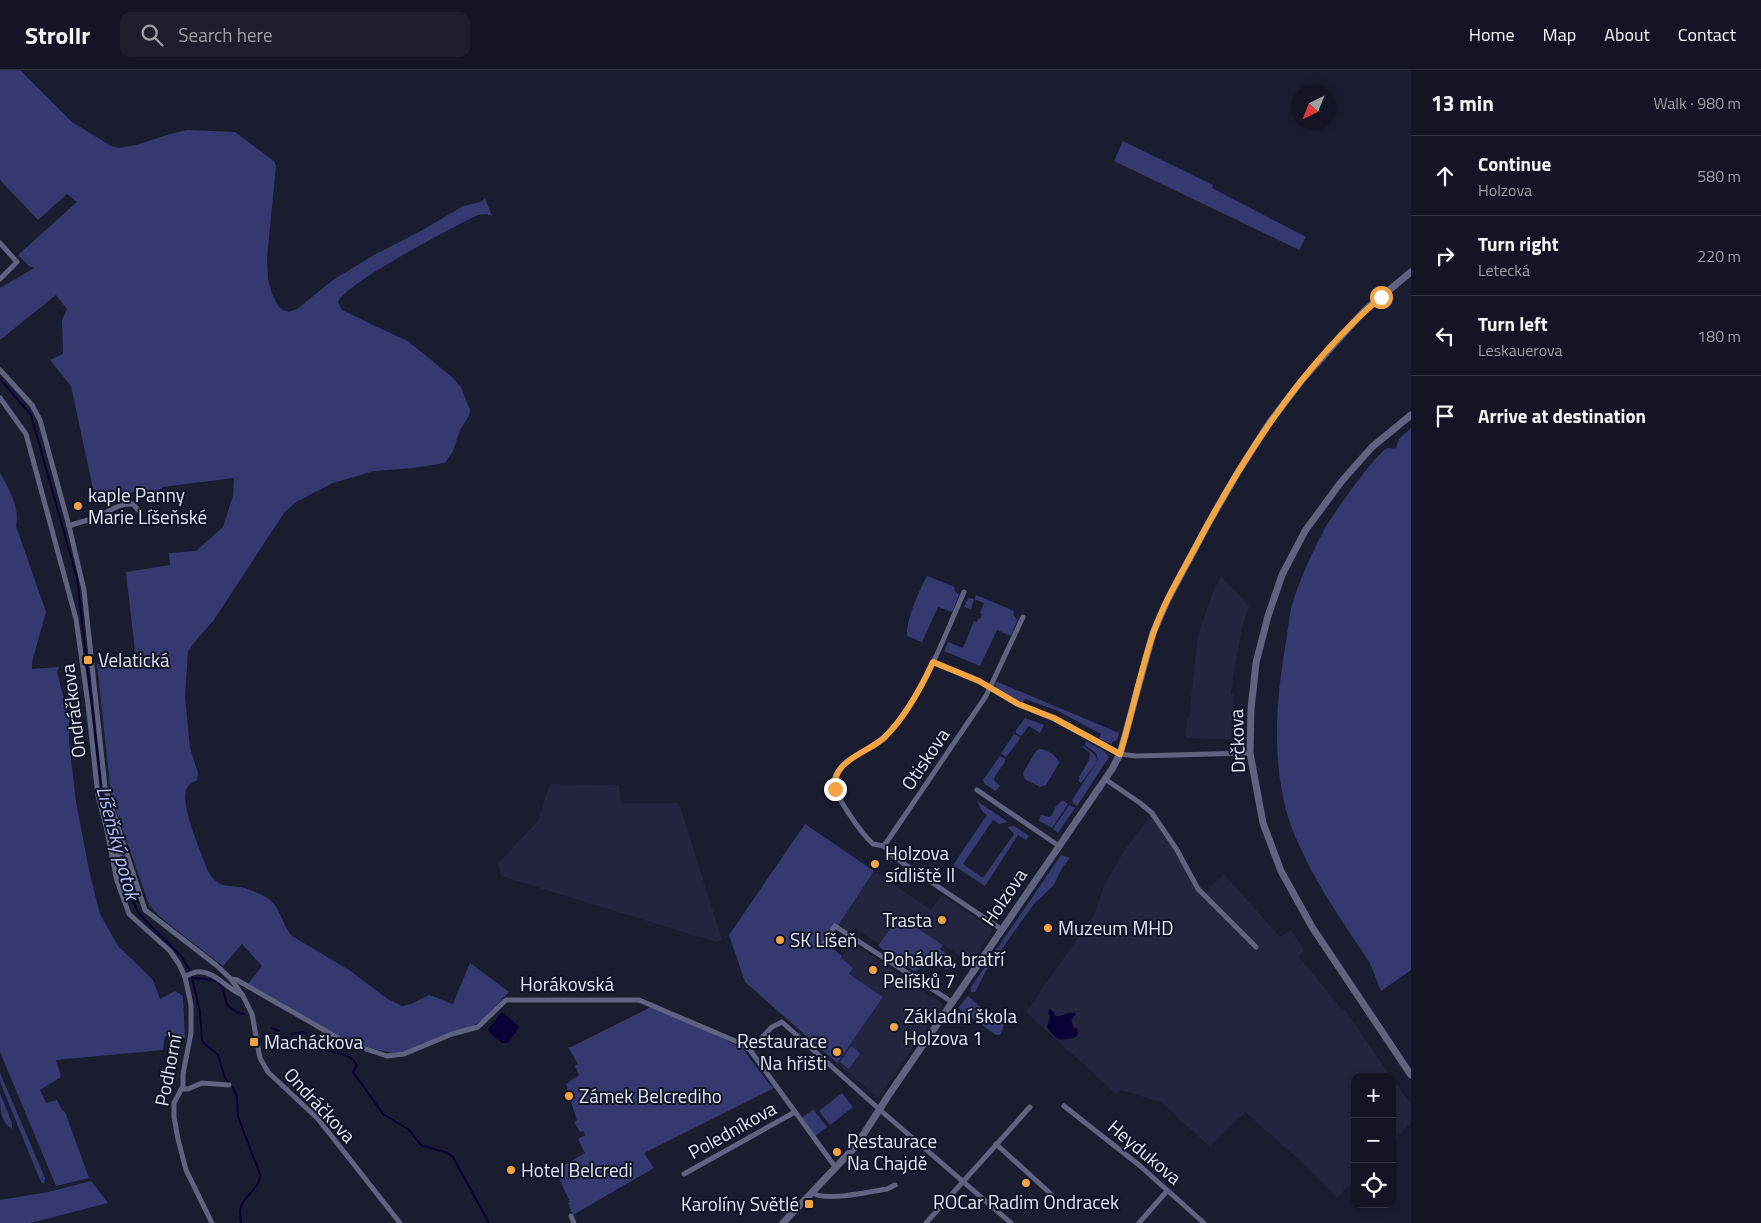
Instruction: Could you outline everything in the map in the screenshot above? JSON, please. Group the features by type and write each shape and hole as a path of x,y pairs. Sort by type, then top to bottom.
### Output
{"street":[{"path":"0,243 17,262 0,279"},
{"name":"Holzova","path":"787,1222 812,1192 856,1146 879,1109 1105,779 1120,754 1153,633 1168,598 1238,472 1270,422 1308,372 1364,311 1411,272"},
{"name":"Ondráčkova","path":"0,370 32,405 40,420 69,526 84,590 81,618 98,796 119,855 145,910 232,979 252,1014 260,1058 268,1072 317,1118 400,1223"},
{"name":"Ondráčkova","path":"0,398 26,434 81,618 105,787 119,855 117,881 128,913 170,951 186,976"},
{"name":"Drčkova","path":"1411,415 1372,447 1341,482 1305,531 1282,575 1268,616 1256,663 1251,709 1250,753 1263,823 1281,871 1312,927 1411,1075"},
{"path":"69,526 126,504 133,504 138,510"},
{"path":"964,592 933,662 916,694 890,731 873,747 843,764 836,775 834,783 838,795 862,830 875,845 884,846 894,857 1002,929"},
{"name":"Otiskova","path":"884,846 986,696 1022,617"},
{"path":"933,662 979,681 1018,704 1054,718 1120,754 1136,756 1250,753"},
{"path":"1105,779 1152,813 1172,842 1198,889 1256,947"},
{"path":"977,790 1059,846"},
{"path":"824,944 835,926 952,1002"},
{"path":"186,976 195,972 213,976 235,993 243,996"},
{"name":"Podhorní","path":"186,976 191,1005 192,1026 182,1089 175,1100 174,1107 178,1139 188,1173 212,1223"},
{"name":"Horákovská","path":"232,979 346,1042 387,1056 404,1054 452,1034 478,1026 506,1000 639,1000 740,1043 750,1050 836,1168"},
{"path":"750,1050 772,1027 782,1022 1011,1223"},
{"path":"182,1089 188,1089 202,1083 229,1084"},
{"name":"Heydukova","path":"1064,1106 1117,1147 1204,1223"},
{"path":"926,1223 1030,1107"},
{"name":"Poledníkova","path":"684,1174 795,1112"},
{"path":"996,1144 1052,1195"},
{"path":"812,1192 816,1196 827,1197 886,1189 895,1185"},
{"path":"1138,1223 1168,1191"},
{"path":"571,1216 574,1223"}],"shaded area":[{"path":"0,70 20,70 72,122 111,146 119,148 136,145 187,130 235,132 274,161 276,166 267,258 268,279 278,306 289,312 297,309 333,280 374,255 419,232 463,206 481,202 485,198 492,216 486,214 478,215 425,242 360,282 345,293 338,302 342,310 409,342 452,377 461,387 470,410 469,416 460,430 453,451 445,463 374,471 333,483 296,502 284,513 213,621 188,651 185,697 190,748 198,773 197,780 190,784 187,789 186,808 197,843 212,877 220,884 245,888 266,897 275,905 292,936 349,970 386,998 402,1006 411,1004 429,995 453,1004 470,963 509,992 483,1020 467,1029 407,1051 392,1053 347,1040 247,985 262,966 242,944 223,966 161,918 149,905 111,796 97,664 136,660 126,572 170,565 169,553 196,551 223,527 233,496 234,478 163,487 154,493 138,491 96,503 71,386 50,360 63,354 62,320 67,309 56,295 0,340 0,288 34,268 29,266 18,255 77,202 67,194 38,220 0,180"},
{"path":"1123,141 1213,185 1212,188 1306,237 1299,250 1114,161"},
{"path":"1411,428 1411,970 1381,991 1370,962 1319,884 1295,836 1287,813 1278,765 1277,715 1291,609 1311,556 1329,521 1365,471 1382,452 1388,448 1396,448 1399,439"},
{"path":"0,473 13,498 17,519 16,526 46,612 32,662 32,669 59,667 57,672 69,719 69,742 76,802 90,875 100,914 118,946 153,980 160,999 175,991 183,996 185,1038 165,1036 163,1050 56,1060 61,1077 40,1090 46,1103 57,1100 65,1112 89,1178 56,1186 0,1052"},
{"path":"927,576 955,587 954,590 959,595 952,612 938,607 922,642 936,648 907,636 911,614"},
{"path":"1221,576 1249,606 1243,624 1231,694 1234,695 1231,739 1186,738 1198,635 1213,592"},
{"path":"976,595 1014,611 1013,614 1017,620 1011,636 997,630 980,666 944,651 948,642 963,648 974,621 977,622 980,619 984,603 974,599 971,609 964,607 968,598 975,599"},
{"path":"995,681 1119,733 1117,740 1112,742 1112,744 1099,739 1101,734 1058,711 1025,699 1022,703 996,688"},
{"path":"1025,718 1044,725 1040,733 1029,726 1021,736 1016,733 1016,730"},
{"path":"1014,734 1020,737 1006,757 1001,753"},
{"path":"1086,741 1104,751 1109,757 1077,806 1072,800 1098,760 1096,753 1085,745"},
{"path":"1084,746 1097,759 1081,783 1078,781 1079,777 1089,760 1090,753 1082,747"},
{"path":"1040,749 1051,753 1059,763 1046,785 1040,787 1025,779 1023,774 1036,751"},
{"path":"1000,756 1005,759 1005,762 995,776 994,780 1000,786 995,791 985,784 983,780"},
{"path":"550,784 619,785 621,803 679,803 722,940 716,942 501,876 498,863 538,821"},
{"path":"1063,800 1068,804 1052,828 1039,821 1041,815 1049,817 1052,815 1056,806"},
{"path":"977,801 1008,822 999,824 993,820 963,864 983,878 1014,834 1008,827 1014,826 1029,836 1026,840 1018,835 985,886 953,865 987,815 982,811"},
{"path":"1069,805 1075,808 1058,833 1053,829"},
{"path":"1153,811 1170,834 1196,881 1205,892 1224,874 1280,937 1291,930 1304,950 1299,957 1342,1009 1344,1008 1388,1073 1351,1073 1351,1184 1337,1198 1295,1156 1245,1112 1210,1147 1161,1102 1120,1090 1116,1094 1026,1012 1094,915 1104,886 1124,851"},
{"name":"SK Líšeň","path":"805,824 874,871 826,944 842,956 841,958 853,968 849,974 883,997 837,1063 745,982 729,935"},
{"path":"1061,855 1070,858 1062,868 1054,885 1034,904 986,971 975,992 971,992 971,987"},
{"name":"Trasta","path":"874,871 931,910 942,895 993,930 971,963 899,916 879,944 855,928 851,933 839,925"},
{"path":"899,916 943,945 940,949 945,952 943,958 951,965 948,969 927,957 922,961 918,970 914,971 878,946"},
{"name":"Základní škola Holzova 1","path":"852,942 943,1004 878,1098 837,1063 883,997 849,974 841,957"},
{"path":"968,996 985,1011 1006,1021 1000,1035 996,1035 958,1008"},
{"path":"651,1007 700,1027 742,1048 774,1088 644,1153 654,1168 573,1215 568,1203 570,1202 555,1170 585,1153 578,1139 585,1135 583,1131 580,1132 574,1122 577,1121 566,1084 579,1075 575,1066 578,1064 568,1047"},
{"path":"1049,1009 1053,1011 1055,1016 1076,1014 1071,1020 1074,1028 1078,1029 1077,1037 1062,1040 1054,1035 1047,1027 1050,1016 1048,1013"},
{"path":"501,1013 504,1013 519,1027 508,1043 502,1043 488,1029"},
{"path":"851,1046 860,1053 849,1069 840,1062"},
{"path":"0,1073 45,1178 44,1184 41,1182 0,1082"},
{"path":"1396,1084 1411,1105 1411,1123 1396,1138"},
{"path":"0,1093 12,1123 12,1129 3,1118"},
{"path":"842,1093 853,1107 830,1125 819,1111"},
{"path":"813,1109 827,1127 815,1136 802,1118"},
{"path":"91,1181 108,1203 30,1223 0,1223 0,1200 48,1192"}],"waterway":[{"name":"Líšeňský potok","path":"0,379 31,415 77,578 103,802 134,904 140,915 182,957 191,973 200,1012 202,1040 218,1055 225,1078 237,1097 238,1117 260,1174 258,1184 241,1205 241,1223"},
{"path":"192,978 208,979 217,982 221,986 230,1007 244,1014"},
{"path":"272,1028 279,1031"},
{"path":"291,1034 303,1032 322,1048 350,1057 357,1065 353,1072 383,1114 408,1129 421,1145 448,1153 453,1157 489,1223"}],"place":[{"name":"kaple Panny Marie Líšeňské","path":"78,506"},
{"name":"Velatická","path":"88,660"},
{"name":"Holzova sídliště II","path":"875,864"},
{"name":"Trasta","path":"942,920"},
{"name":"Muzeum MHD","path":"1048,928"},
{"name":"SK Líšeň","path":"780,940"},
{"name":"Pohádka, bratří Pelíšků 7","path":"873,970"},
{"name":"Základní škola Holzova 1","path":"894,1027"},
{"name":"Macháčkova","path":"254,1042"},
{"name":"Restaurace Na hřišti","path":"837,1052"},
{"name":"Zámek Belcrediho","path":"569,1096"},
{"name":"Restaurace Na Chajdě","path":"837,1152"},
{"name":"Hotel Belcredi","path":"511,1170"},
{"name":"ROCar Radim Ondracek","path":"1026,1183"},
{"name":"Karolíny Světlé","path":"809,1204"}],"route":[{"path":"835,789 834,779 840,766 873,747 890,731 926,678 933,662 979,681 1018,704 1054,718 1120,754 1153,633 1168,598 1208,524 1254,445 1283,404 1328,350 1364,311 1381,297"}]}
